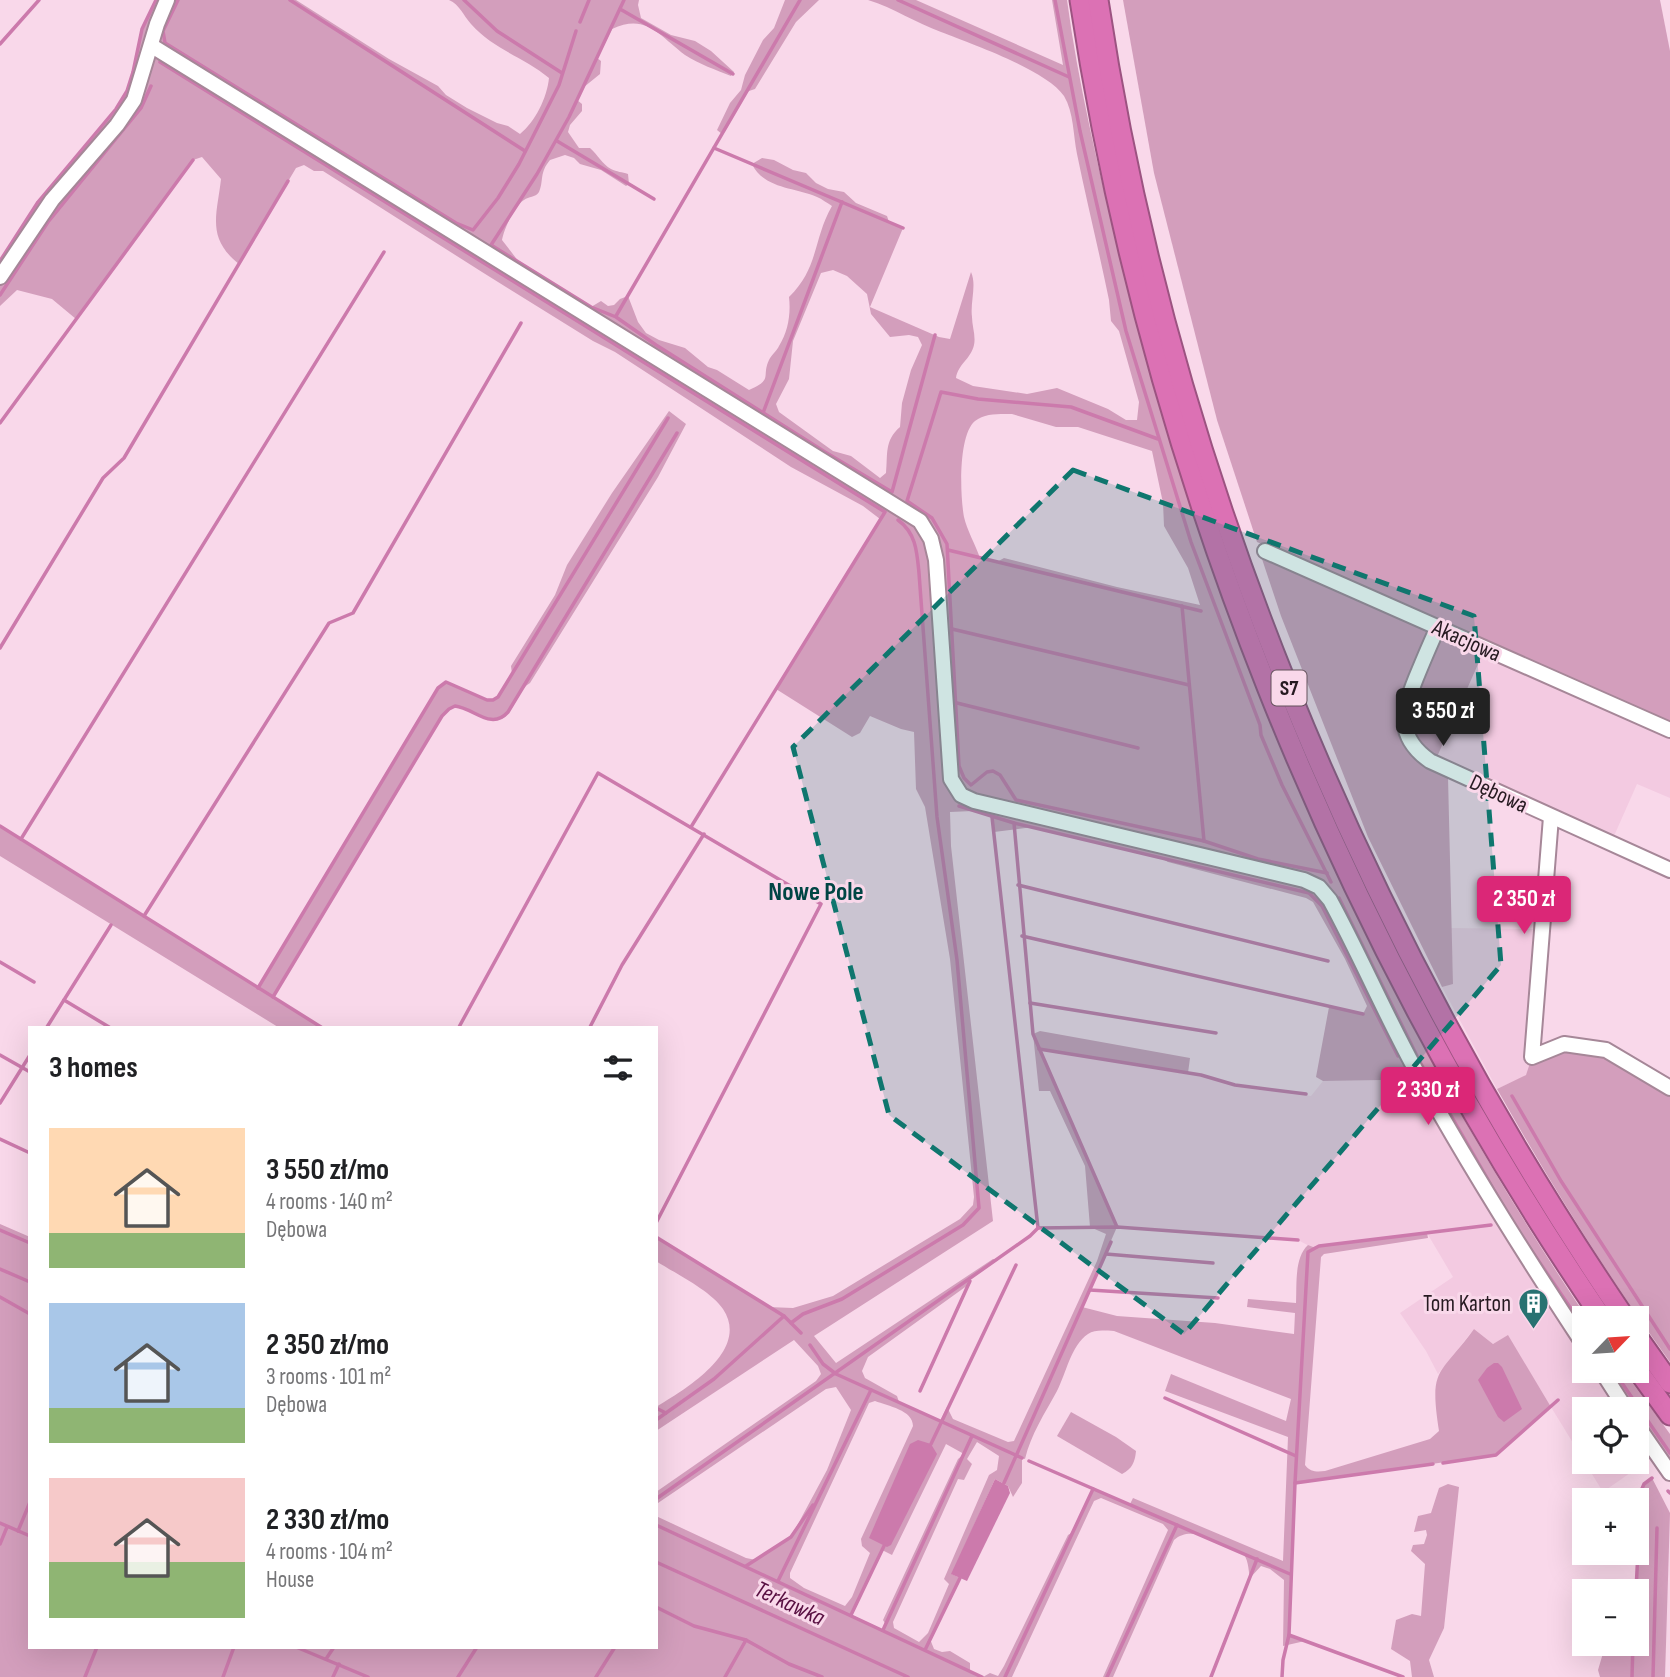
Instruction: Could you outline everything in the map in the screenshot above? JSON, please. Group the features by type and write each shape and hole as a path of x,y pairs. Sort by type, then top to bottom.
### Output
{"highway":[{"name":"S7","path":"1080,0 1118,202 1166,391 1229,582 1263,674 1360,897 1429,1033 1501,1161 1594,1306"},
{"name":"S7","path":"1098,0 1133,182 1183,381 1230,528 1281,668 1364,863 1439,1012 1518,1151 1617,1306"},
{"path":"1649,1353 1670,1383"},
{"path":"1647,1383 1670,1415"}],"street":[{"path":"0,277 52,200 130,107 137,94 157,24 167,0"},
{"path":"152,46 919,521 931,539 936,560 951,779 956,790 974,801 1304,880 1319,887 1330,900 1414,1067 1512,1235 1572,1327"},
{"name":"Akacjowa","path":"1265,551 1670,730"},
{"name":"Dębowa","path":"1438,628 1405,705 1405,728 1417,752 1430,761 1670,870"},
{"name":"Dębowa","path":"1551,817 1532,1057 1564,1044 1606,1050 1670,1088"},
{"path":"1649,1443 1670,1474"}],"highlighted area":[{"path":"1073,470 1474,616 1501,965 1184,1334 889,1115 793,747"}],"shaded area":[{"path":"156,0 296,0 389,59 438,86 446,95 467,108 520,134 531,123 539,109 549,78 480,33 449,0 639,0 641,18 671,35 695,41 711,51 734,72 731,76 696,61 644,25 624,25 612,29 597,58 601,61 600,74 584,87 577,100 582,104 582,111 570,125 568,132 579,148 590,148 608,167 628,174 629,184 626,186 601,170 580,164 565,155 550,160 544,169 539,192 517,207 503,235 502,240 519,262 591,307 601,301 608,306 614,305 628,296 638,322 646,333 685,348 708,367 749,390 764,380 769,360 785,335 790,310 789,297 806,275 832,206 817,197 772,183 757,172 752,164 762,158 774,160 793,170 806,173 816,183 828,189 844,192 856,203 887,216 889,222 903,228 870,307 939,337 950,339 971,272 974,342 956,378 973,386 1027,394 1057,388 1108,409 1126,420 1137,420 1139,402 1119,331 1111,321 1071,117 1064,96 1055,86 1025,67 868,0 916,0 1063,65 1052,0 1067,0 1096,154 1154,388 1198,528 1248,667 1304,803 1366,936 1434,1067 1508,1194 1579,1306 1572,1306 1572,1325 1414,1068 1384,1080 1323,1081 1316,1077 1329,1007 1363,1014 1367,1006 1345,959 1313,902 1168,862 1159,857 1033,827 994,832 992,817 973,811 950,812 951,846 993,1221 814,1336 836,1363 993,1259 998,1260 868,1357 862,1371 865,1378 897,1396 899,1402 940,1421 947,1407 953,1419 1008,1442 1014,1441 1097,1261 1106,1234 1090,1227 1085,1166 1050,1091 1039,1091 1033,1034 1040,1031 1190,1058 1188,1073 1039,1050 1117,1227 1082,1307 1117,1316 1215,1323 1294,1334 1295,1313 1247,1307 1248,1299 1296,1303 1298,1264 1308,1245 1313,1247 1427,1233 1428,1238 1324,1254 1321,1257 1305,1465 1314,1471 1325,1471 1430,1439 1439,1431 1436,1383 1445,1365 1474,1329 1493,1344 1508,1335 1551,1407 1496,1455 1295,1483 1289,1635 1305,1641 1283,1646 1284,1580 1270,1569 1261,1566 1250,1578 1244,1554 1207,1537 1187,1534 1174,1540 1113,1677 1103,1677 1168,1530 1163,1524 1101,1498 1094,1501 1012,1677 983,1677 990,1673 998,1676 1004,1666 1093,1489 1130,1504 1133,1498 1283,1561 1288,1437 1165,1391 1171,1374 1286,1421 1291,1399 1114,1331 1094,1331 1082,1339 1073,1352 1025,1459 1022,1458 1022,1483 1013,1497 1008,1486 995,1479 952,1574 960,1578 930,1639 934,1649 950,1651 970,1663 970,1671 982,1677 0,1677 0,1224 28,1236 28,1649 658,1649 658,1517 746,1558 756,1560 791,1537 827,1470 851,1410 836,1387 826,1389 658,1503 658,1491 816,1381 821,1374 818,1366 794,1340 658,1430 658,1406 697,1380 711,1367 728,1340 729,1325 723,1309 710,1295 658,1262 658,1238 768,1307 793,1308 833,1296 960,1219 973,1205 974,1197 950,959 925,807 916,789 914,732 870,716 860,733 852,737 776,689 880,519 863,506 791,467 615,352 593,341 323,171 314,171 304,165 296,168 239,264 222,245 218,235 216,215 221,179 202,157 193,160 76,319 52,299 17,290 0,306 0,261 38,202 127,91 142,29","holes":["833,270 847,276 867,294 871,314 890,337 918,337 922,345 911,370 902,403 900,427 889,443 886,473 880,478 851,456 833,451 779,412 776,404 789,379 793,341 821,273","1012,414 1056,427 1078,427 1152,451 1163,503 1164,526 1188,568 1200,605 1004,558 997,562 980,558 964,517 962,495 963,452 969,428 979,418 988,415","875,1401 899,1409 909,1416 913,1426 861,1539 862,1546 870,1553 852,1597 845,1606 804,1588 790,1578 790,1573 869,1403","977,1442 999,1456 997,1470 989,1475 944,1579 949,1584 928,1633 919,1642 894,1628 893,1622 958,1479 964,1480 972,1464 967,1459","946,1444 964,1454 958,1459 883,1620 886,1625 883,1630 852,1615 882,1550 892,1555"]},
{"path":"785,0 819,0 796,22 755,89 746,92 722,134 717,130 730,103 741,90 745,75 763,40 774,28"},
{"path":"1123,0 1660,0 1670,51 1670,724 1257,542 1217,420 1154,173"},
{"path":"669,411 686,424 658,477 508,714 498,720 492,720 455,706 442,716 273,997 319,1026 276,1026 0,856 0,826 258,987 438,688 446,682 487,700 502,691 512,674 511,666 555,595 567,565 612,493"},
{"path":"1261,556 1431,629 1401,695 1398,730 1403,745 1415,759 1448,777 1453,984 1442,987 1368,837 1281,616"},
{"path":"1441,634 1483,653 1437,757 1426,750 1417,739 1409,712"},
{"path":"1483,653 1670,735 1670,798 1637,784 1614,836 1556,813 1437,757"},
{"path":"1451,928 1533,929 1526,1057 1532,1057 1529,1072 1497,1089 1442,987 1453,983"},
{"path":"1039,1049 1201,1075 1235,1085 1311,1096 1323,1081 1384,1080 1414,1067 1572,1325 1572,1383 1609,1383 1618,1397 1572,1397 1572,1441 1508,1336 1493,1344 1474,1329 1438,1374 1400,1313 1453,1277 1427,1233 1313,1248 1298,1240 1117,1227"},
{"path":"1565,1050 1606,1056 1670,1095 1670,1362 1649,1332 1649,1306 1631,1306 1580,1228 1497,1089 1526,1075 1532,1057"},
{"path":"1494,1363 1502,1367 1522,1409 1504,1422 1498,1417 1478,1380"},
{"path":"1609,1383 1633,1383 1643,1397 1618,1397"},
{"path":"1649,1405 1670,1434 1670,1473 1649,1443"},
{"path":"1071,1412 1136,1451 1131,1467 1122,1474 1057,1436"},
{"path":"918,1440 931,1444 937,1454 891,1545 887,1547 869,1538 910,1444"},
{"path":"1649,1442 1657,1454 1649,1460"},
{"path":"1592,1474 1629,1474 1609,1488 1601,1488"},
{"path":"1652,1478 1670,1513 1665,1677 1600,1677 1598,1670 1602,1656 1649,1656 1649,1579 1637,1579 1637,1565 1649,1565 1649,1488 1642,1488"},
{"path":"995,1479 1008,1486 1010,1493 967,1581 951,1574"},
{"path":"1448,1484 1459,1487 1444,1628 1429,1660 1434,1677 1412,1677 1410,1661 1391,1649 1396,1620 1412,1614 1421,1616 1425,1564 1411,1551 1413,1545 1424,1544 1427,1535 1426,1530 1414,1532 1418,1516 1431,1513 1439,1488"}],"waterway":[{"path":"0,44 39,0"},
{"path":"0,261 38,202 116,109 127,91 142,29 156,0"},
{"path":"178,0 163,31 165,43 456,223 473,230 498,198 519,164 559,85 576,31"},
{"path":"290,0 525,151"},
{"path":"464,0 497,31 562,73"},
{"path":"580,22 589,0"},
{"path":"624,0 569,117 537,174 491,245 591,307 616,317 656,345 892,492 935,335"},
{"path":"616,316 800,0"},
{"path":"898,0 1069,77"},
{"path":"1055,0 1080,131 1126,331 1191,542 1260,725 1261,735 1282,785 1331,882"},
{"path":"620,9 733,74"},
{"path":"160,62 885,512 691,827"},
{"path":"0,295 48,222 141,108 151,86"},
{"path":"557,141 654,199"},
{"path":"714,148 903,228"},
{"path":"0,423 193,160"},
{"path":"0,648 103,478 124,458 288,181"},
{"path":"763,413 842,202"},
{"path":"21,839 384,252"},
{"path":"144,916 329,623 353,613 521,323"},
{"path":"1158,439 1071,407 978,399 941,392 907,501 932,518 947,544 959,766 964,778 971,785 987,772 993,771 1000,775 1016,800 1204,841 1258,859 1327,873"},
{"path":"258,988 438,688 446,682 487,700 498,697 668,418"},
{"path":"273,997 442,716 455,706 489,719 502,717 508,712 677,433"},
{"path":"791,1323 803,1314 842,1299 963,1225 979,1208 957,960 937,817 917,558 912,537 898,520"},
{"path":"948,550 1201,611"},
{"path":"1182,606 1204,841"},
{"path":"952,629 1189,685"},
{"path":"957,703 1138,748"},
{"path":"460,1026 598,773 821,904 658,1219"},
{"path":"959,806 1014,823 1309,893 1322,906 1398,1056"},
{"path":"992,817 1038,1228 1117,1227 1298,1240"},
{"path":"1014,823 1033,1034 1117,1227"},
{"path":"0,826 319,1026"},
{"path":"591,1026 622,965 704,834"},
{"path":"1018,885 1328,961"},
{"path":"1339,898 1421,1064 1506,1211"},
{"path":"48,1026 111,925"},
{"path":"1022,936 1363,1014"},
{"path":"0,962 34,982"},
{"path":"64,1000 107,1026"},
{"path":"1030,1003 1216,1033"},
{"path":"1039,1049 1201,1075 1235,1085 1306,1094"},
{"path":"0,1055 28,1071"},
{"path":"0,1103 28,1058"},
{"path":"1512,1096 1561,1181 1670,1349"},
{"path":"0,1139 28,1152"},
{"path":"1403,1677 1289,1635 1308,1252 1319,1246 1491,1225"},
{"path":"658,1498 1038,1228"},
{"path":"0,1230 28,1242"},
{"path":"1519,1232 1572,1310"},
{"path":"658,1238 784,1316 801,1333"},
{"path":"1004,1483 1111,1242"},
{"path":"1106,1254 1213,1263"},
{"path":"931,1444 1016,1265"},
{"name":"Terkawka","path":"0,1269 28,1281"},
{"path":"920,1391 970,1281"},
{"path":"1090,1290 1218,1298"},
{"path":"0,1297 28,1313"},
{"path":"658,1419 714,1379 784,1316"},
{"path":"810,1345 823,1364 836,1374 1022,1458"},
{"path":"1622,1383 1670,1453"},
{"path":"778,1581 871,1390"},
{"path":"1165,1398 1296,1456"},
{"path":"1443,1463 1496,1455 1558,1400"},
{"path":"658,1409 666,1413"},
{"path":"883,1630 972,1436"},
{"path":"1029,1461 1290,1574"},
{"path":"1295,1483 1433,1464"},
{"path":"1637,1579 1641,1491 1644,1484 1652,1478"},
{"path":"1005,1677 1093,1489"},
{"path":"746,1566 791,1537 813,1505"},
{"path":"18,1531 28,1507"},
{"path":"0,1523 28,1535"},
{"path":"1107,1677 1177,1525"},
{"path":"658,1526 982,1677"},
{"path":"0,1544 7,1527"},
{"path":"1653,1677 1657,1528"},
{"path":"851,1615 884,1546"},
{"path":"1211,1677 1257,1559"},
{"name":"Terkawka","path":"658,1563 908,1677"},
{"path":"925,1650 960,1578"},
{"path":"658,1608 694,1626 746,1640 789,1664 822,1677"},
{"path":"1282,1677 1289,1635"},
{"path":"725,1677 746,1640"},
{"path":"85,1677 96,1649"},
{"path":"223,1677 233,1649"},
{"path":"301,1649 368,1677"},
{"path":"326,1659 333,1649"},
{"path":"458,1677 476,1649"},
{"path":"596,1677 614,1649"},
{"path":"1632,1677 1633,1656"},
{"path":"333,1677 339,1664"}],"place":[{"name":"Tom Karton","path":"1534,1330"}],"district":[{"name":"Nowe Pole","path":"816,891"}]}
